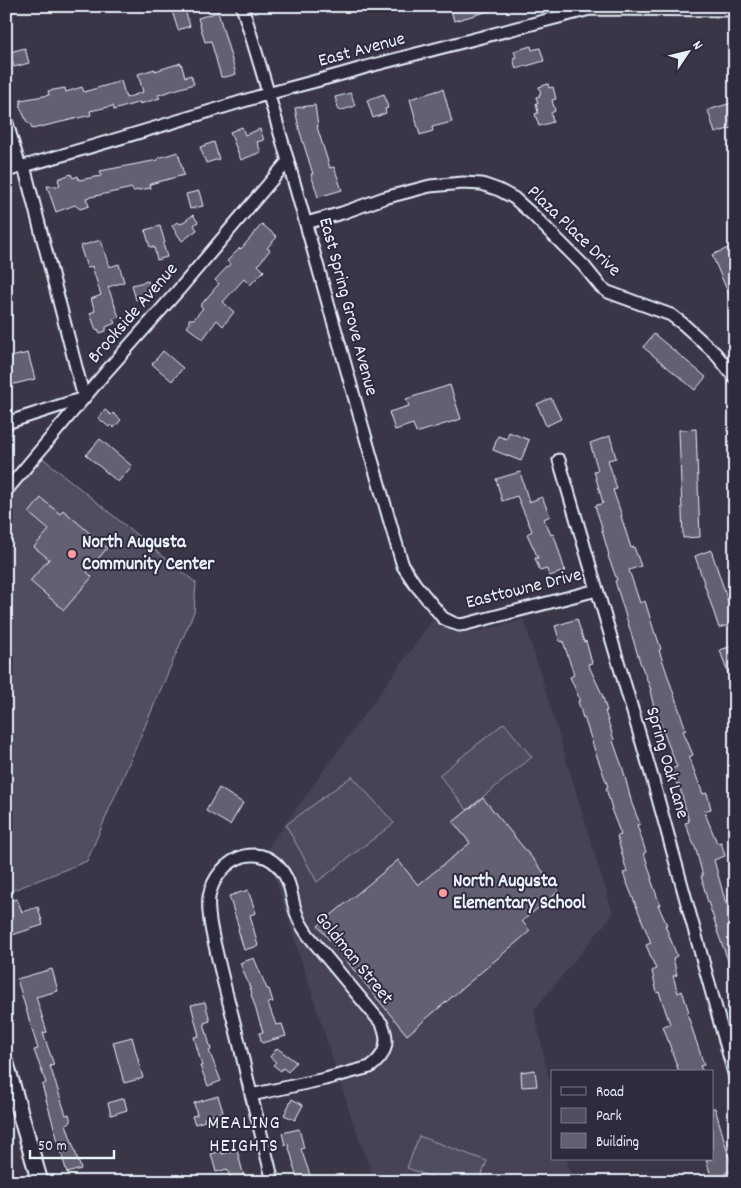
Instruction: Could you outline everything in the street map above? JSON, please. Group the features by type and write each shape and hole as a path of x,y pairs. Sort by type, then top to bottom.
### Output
{"main road":[{"path":"6,1064 40,1182"}],"street":[{"name":"East Spring Grove Avenue","path":"242,6 269,94 335,332 403,566 435,608"},
{"name":"East Avenue","path":"6,171 105,144 269,94 333,78 366,67 590,9 735,10"},
{"path":"6,120 22,167 84,398 6,423"},
{"name":"Brookside Avenue","path":"6,491 288,161"},
{"name":"Plaza Place Drive","path":"306,223 384,198 430,186 463,183 482,184 499,190 514,198 534,216 577,259 601,287 608,292 671,316 683,324 715,353 735,378"},
{"name":"Spring Oak Lane","path":"559,460 652,777 735,1077"},
{"name":"Easttowne Drive","path":"435,608 447,621 466,624 597,590"},
{"name":"Goldman Street","path":"251,1095 331,1078 370,1067 376,1063 384,1051 386,1037 382,1024 301,926 295,910 289,882 280,868 268,857 254,855 239,858 227,866 215,881 209,903 212,933 251,1095 273,1182"}],"shaded area":[{"name":"North Augusta Elementary School","path":"434,618 453,632 471,633 524,620 613,914 534,1010 551,1088 551,1160 567,1160 572,1182 375,1182 352,1119 273,872 262,856"}],"green space":[{"path":"40,456 196,583 194,612 87,861 6,893 6,496"},
{"path":"504,723 532,757 467,810 439,775"},
{"path":"352,776 394,823 317,882 286,825"},
{"path":"419,1136 487,1161 479,1182 445,1182 407,1168"}],"building":[{"path":"450,6 496,6 496,9 454,21"},
{"path":"184,7 190,26 178,30 172,11"},
{"path":"218,12 236,74 226,77 221,77 211,41 205,42 198,18"},
{"path":"531,46 532,50 540,48 544,61 516,69 513,58 516,57 514,51"},
{"path":"25,48 29,63 14,67 10,52"},
{"path":"181,63 185,77 191,75 194,84 158,95 160,98 140,104 140,102 114,110 113,106 90,111 91,115 32,129 20,107 21,100 49,95 48,91 65,88 66,92 82,87 84,92 121,81 126,98 143,92 138,74"},
{"path":"548,84 549,88 553,87 556,99 552,100 555,111 551,113 553,122 539,126 535,114 538,113 536,97 541,94 539,87"},
{"path":"443,89 452,122 432,127 433,131 420,135 410,99"},
{"path":"351,93 355,106 339,111 335,97"},
{"path":"384,94 388,108 385,109 386,113 373,118 367,100"},
{"path":"735,102 735,127 715,133 708,110"},
{"path":"315,105 317,127 330,168 334,167 342,190 318,197 295,108"},
{"path":"242,127 245,135 260,129 264,140 257,142 261,152 241,160 230,132"},
{"path":"214,142 219,159 206,163 200,147"},
{"path":"178,152 184,175 150,184 151,188 133,191 132,188 86,198 89,206 80,209 75,205 56,212 47,186 60,186 58,179 71,174 73,178 78,176 79,180 101,176 100,171 158,160 158,158"},
{"path":"199,191 203,206 190,209 186,194"},
{"path":"193,215 198,222 194,225 197,230 182,241 172,226 177,222 181,224"},
{"path":"262,224 277,237 267,248 270,250 258,265 264,271 250,285 244,279 223,302 234,312 223,326 217,320 203,339 187,327 189,319 194,319 203,308 200,306 219,284 215,280 230,264 227,261 241,249"},
{"path":"160,226 167,257 157,260 154,247 150,247 145,230"},
{"path":"101,240 109,267 119,264 124,282 108,287 119,317 113,319 115,323 106,327 106,331 100,333 98,329 96,330 90,313 95,311 91,299 101,295 92,266 87,268 80,246"},
{"path":"728,248 735,265 735,309 712,255"},
{"path":"148,281 152,296 136,300 132,285"},
{"path":"654,334 706,377 695,390 643,347"},
{"path":"163,351 183,368 172,381 152,364"},
{"path":"28,353 35,379 6,386 6,358"},
{"path":"450,385 461,419 416,433 413,424 395,430 389,412 409,406 406,399"},
{"path":"551,398 561,419 546,426 537,404"},
{"path":"105,410 111,415 113,413 121,420 114,428 111,425 109,427 98,418"},
{"path":"696,429 700,537 683,538 679,430"},
{"path":"509,432 529,440 521,461 493,450 498,436 507,439"},
{"path":"610,436 616,458 608,460 617,489 613,490 631,548 634,547 641,566 629,570 640,603 645,601 661,649 659,650 686,730 683,731 693,755 689,757 703,794 707,793 711,809 704,811 717,843 721,842 725,856 714,860 726,904 732,902 735,911 735,976 717,931 707,899 696,850 685,823 689,822 679,784 677,785 671,769 677,767 654,707 651,690 640,662 615,581 617,580 608,556 595,506 603,503 594,471 598,470 590,443"},
{"path":"100,439 132,466 118,482 86,455"},
{"path":"520,472 529,502 542,497 550,516 544,519 551,535 553,534 556,541 565,571 549,576 547,569 540,571 535,558 538,558 527,534 532,531 517,496 502,501 496,479"},
{"name":"North Augusta Community Center","path":"41,498 60,514 63,510 107,548 87,572 92,577 64,610 30,581 49,559 34,547 49,530 29,513"},
{"path":"711,550 735,622 719,628 695,556"},
{"path":"577,619 584,642 586,641 592,663 588,664 602,694 613,741 640,824 637,825 660,905 658,905 677,956 673,958 677,975 673,976 678,993 682,991 689,1012 687,1013 704,1065 700,1066 702,1070 678,1070 663,1026 670,1024 659,992 657,993 652,971 656,969 646,945 651,943 623,873 627,872 617,836 621,835 611,809 606,788 608,787 583,718 578,701 580,700 570,677 574,675 563,641 560,642 555,626"},
{"path":"735,645 735,688 733,689 720,650"},
{"path":"219,788 243,803 230,825 206,811"},
{"path":"483,798 559,891 522,921 530,931 407,1035 318,926 398,860 418,885 470,843 453,822"},
{"path":"248,890 256,913 250,915 258,946 244,950 229,896"},
{"path":"17,899 22,912 38,907 43,925 6,937 6,902"},
{"path":"254,958 267,989 269,989 273,1002 268,1003 276,1025 282,1024 286,1036 262,1043 259,1033 263,1032 252,993 240,963"},
{"path":"52,969 58,991 36,997 47,1032 43,1033 54,1065 50,1066 66,1115 69,1114 71,1122 66,1124 81,1169 67,1173 42,1085 46,1083 34,1050 38,1049 17,979"},
{"path":"205,1002 210,1021 204,1023 211,1050 209,1051 221,1081 208,1086 200,1066 202,1066 194,1037 199,1036 191,1005"},
{"path":"132,1037 143,1078 124,1083 113,1042"},
{"path":"277,1048 296,1062 288,1072 283,1068 281,1071 273,1065 276,1062 270,1057"},
{"path":"535,1070 537,1086 522,1087 521,1072"},
{"path":"218,1096 223,1112 204,1118 205,1121 195,1124 192,1116 197,1115 194,1103"},
{"path":"124,1098 127,1110 111,1115 108,1103"},
{"path":"292,1099 303,1105 295,1120 284,1115"},
{"path":"715,1108 733,1171 725,1173 727,1179 713,1182 706,1160 714,1160"},
{"path":"299,1129 304,1148 301,1149 311,1178 300,1182 293,1166 288,1144 285,1145 282,1133"},
{"path":"237,1150 246,1182 232,1182 227,1169 216,1172 211,1154 222,1151 222,1154"}],"place":[{"name":"North Augusta Community Center","path":"72,554"},
{"name":"North Augusta Elementary School","path":"443,893"}],"district":[{"name":"MEALING HEIGHTS","path":"244,1136"}]}
